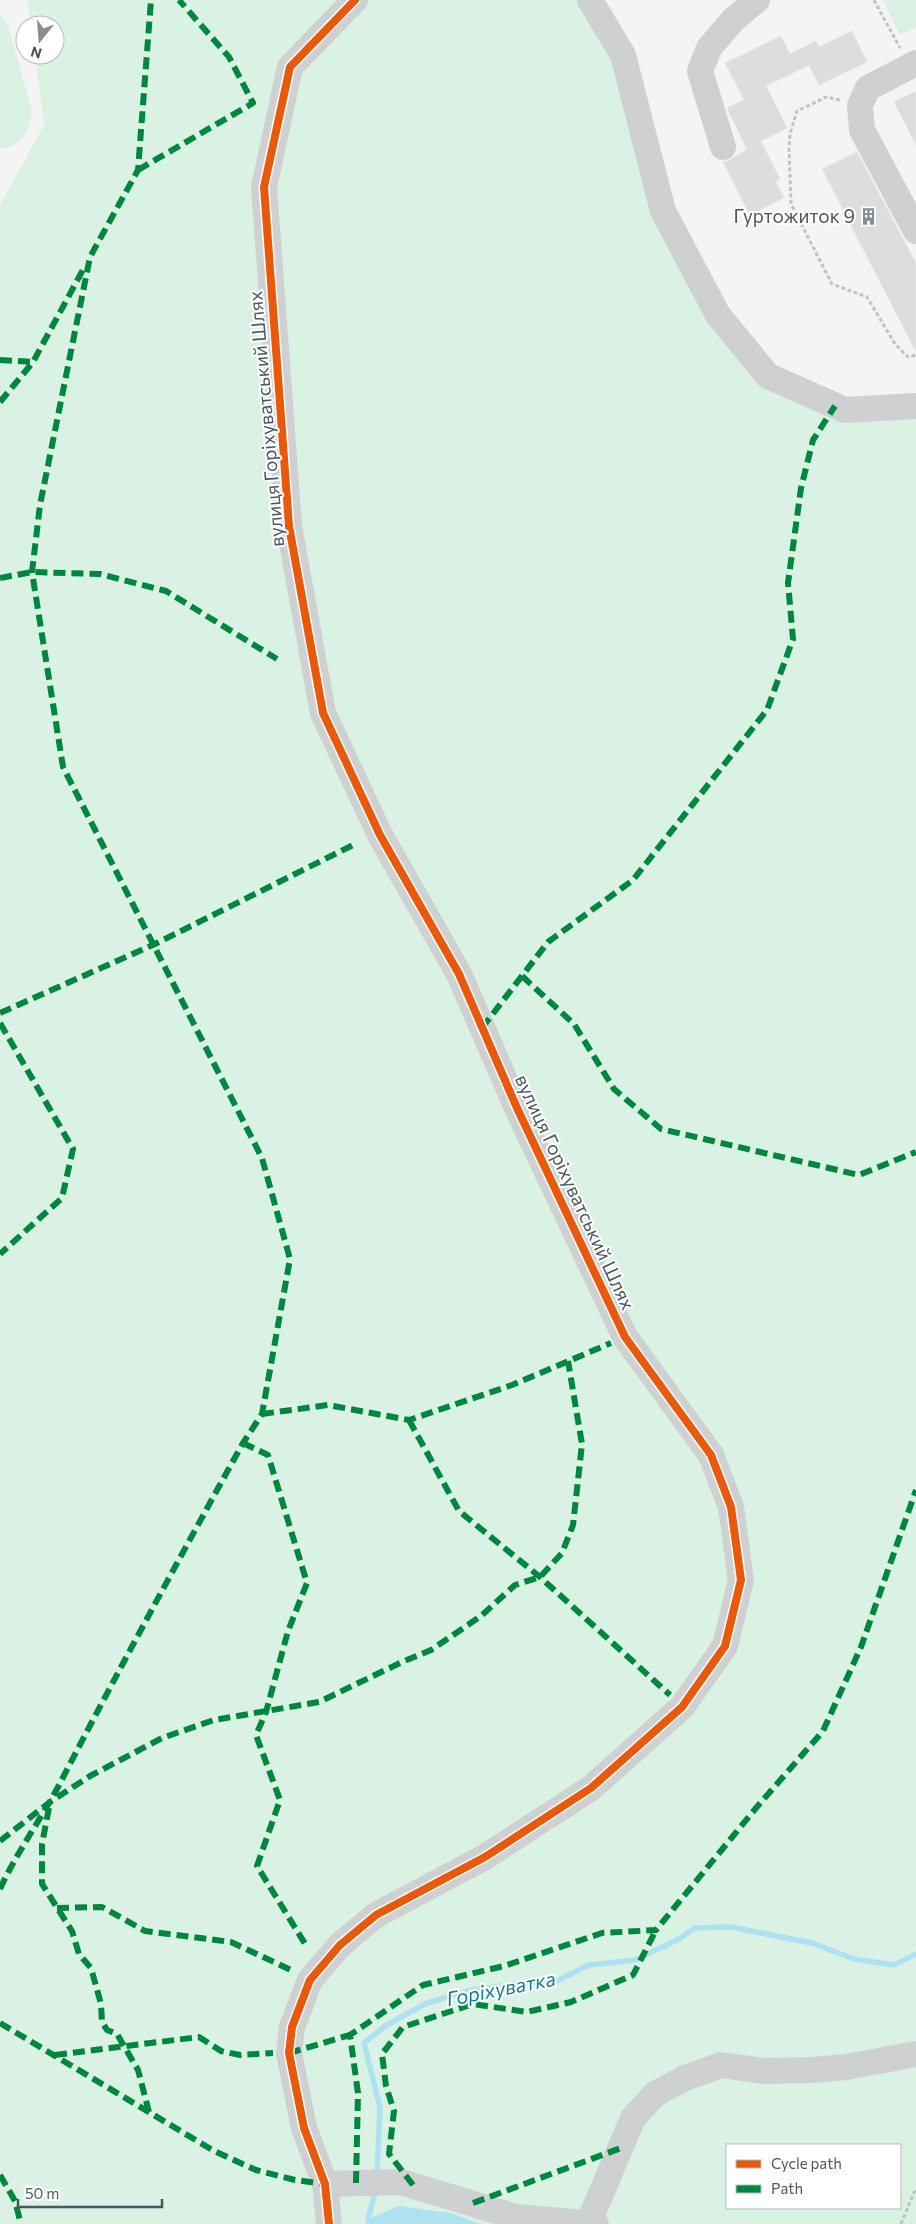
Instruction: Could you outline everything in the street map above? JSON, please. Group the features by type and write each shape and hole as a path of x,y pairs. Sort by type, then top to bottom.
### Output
{"street":[{"name":"вулиця Горіхуватський Шлях","path":"329,2224 325,2184 304,2128 289,2053 292,2026 310,1980 340,1945 376,1915 484,1857 591,1788 682,1707 725,1646 741,1580 731,1507 711,1455 625,1337 517,1108 459,974 380,835 323,713 289,526 264,187 290,67 355,0"},
{"path":"590,0 623,55 663,211 718,315 768,376 845,410 912,408 916,406"},
{"path":"723,147 700,70 709,48 734,20 757,0"},
{"path":"913,64 868,88 860,106 862,130 907,192 916,231"},
{"path":"325,2184 401,2182 516,2217 592,2223 633,2118 655,2094 685,2078 721,2065 763,2071 813,2070 846,2067 916,2054"}],"path":[{"path":"874,0 913,64"},
{"path":"860,106 826,97 797,112 790,134 789,148 791,204 832,284 867,297 895,344 908,357 916,355"},
{"path":"900,2224 916,2188"}],"green space":[{"path":"28,0 581,0 615,57 654,213 762,380 916,416 916,2224 0,2224 0,205 44,125 36,65 65,65 65,15 30,15"},
{"path":"883,0 916,0 916,27 900,35"},
{"path":"0,14 7,22 15,50 15,65 19,65 32,111 29,125 23,137 14,145 0,149"}],"water":[{"path":"399,2206 451,2213 480,2224 366,2224 368,2219"}],"building":[{"path":"852,31 867,62 819,85 809,65 766,86 787,128 761,141 780,179 776,182 784,198 750,215 723,162 728,161 747,149 727,108 744,100 725,63 781,36 790,54 816,41 819,47"},
{"path":"916,91 916,145 894,102"},
{"name":"Гуртожиток 9","path":"857,152 916,263 916,352 822,169"}],"waterway":[{"name":"Горіхуватка","path":"377,2175 380,2107 364,2043 385,2026 427,2003 472,1990 522,1983 557,1981 589,1965 635,1960 677,1940 695,1928 731,1927 812,1943 854,1959 894,1965 916,1954"},
{"name":"Горіхуватка","path":"370,2224 368,2219 376,2189"}],"marked path":[{"path":"0,1889 13,1863 58,1787 149,1614 243,1443 262,1414 290,1259 262,1158 63,767 32,572 40,505 90,257 138,170 151,0"},
{"path":"138,170 253,103 229,57 179,0"},
{"path":"0,402 33,362 85,266"},
{"path":"0,360 33,362"},
{"path":"482,1028 548,942 633,880 767,710 793,639 788,583 801,488 813,440 835,406"},
{"path":"0,578 32,572 100,574 166,591 277,659"},
{"path":"0,1013 155,944 353,845"},
{"path":"522,976 574,1024 614,1089 661,1129 859,1175 916,1152"},
{"path":"0,1023 73,1149 62,1198 0,1254"},
{"path":"262,1414 328,1405 409,1420 512,1385 611,1343"},
{"path":"0,1841 50,1802 90,1776 162,1738 214,1720 319,1702 431,1650 481,1616 515,1585 540,1577 562,1553 573,1525 582,1444 568,1361"},
{"path":"409,1420 459,1511 540,1577 670,1695"},
{"path":"243,1443 268,1455 307,1583 288,1631 266,1712 256,1735 280,1800 257,1866 307,1947"},
{"path":"356,2183 358,2093 350,2035 423,1985 504,1966 602,1933 656,1930 756,1808 823,1731 861,1647 916,1490"},
{"path":"49,1808 42,1844 42,1884 72,1931 79,1954 91,1968 101,2004 102,2022 107,2030 117,2034 138,2070 149,2112"},
{"path":"57,1908 102,1907 145,1931 231,1942 291,1970"},
{"path":"413,2185 389,2154 394,2111 386,2086 382,2054 403,2027 473,2004 527,2012 571,2002 633,1975 656,1930"},
{"path":"0,2023 214,2151 256,2170 295,2180 325,2184"},
{"path":"289,2053 350,2035"},
{"path":"55,2055 199,2037 221,2051 240,2055 273,2053"},
{"path":"473,2203 621,2148"},
{"path":"0,2175 15,2201 21,2224"}],"cycle path":[{"path":"329,2224 325,2184 304,2128 289,2053 292,2027 310,1980 340,1945 376,1915 485,1857 591,1788 682,1707 725,1646 741,1580 731,1507 711,1455 625,1337 517,1108 459,974 380,835 323,713 289,526 264,187 290,67 355,0"}],"place":[{"name":"Гуртожиток 9","path":"869,216"}]}
